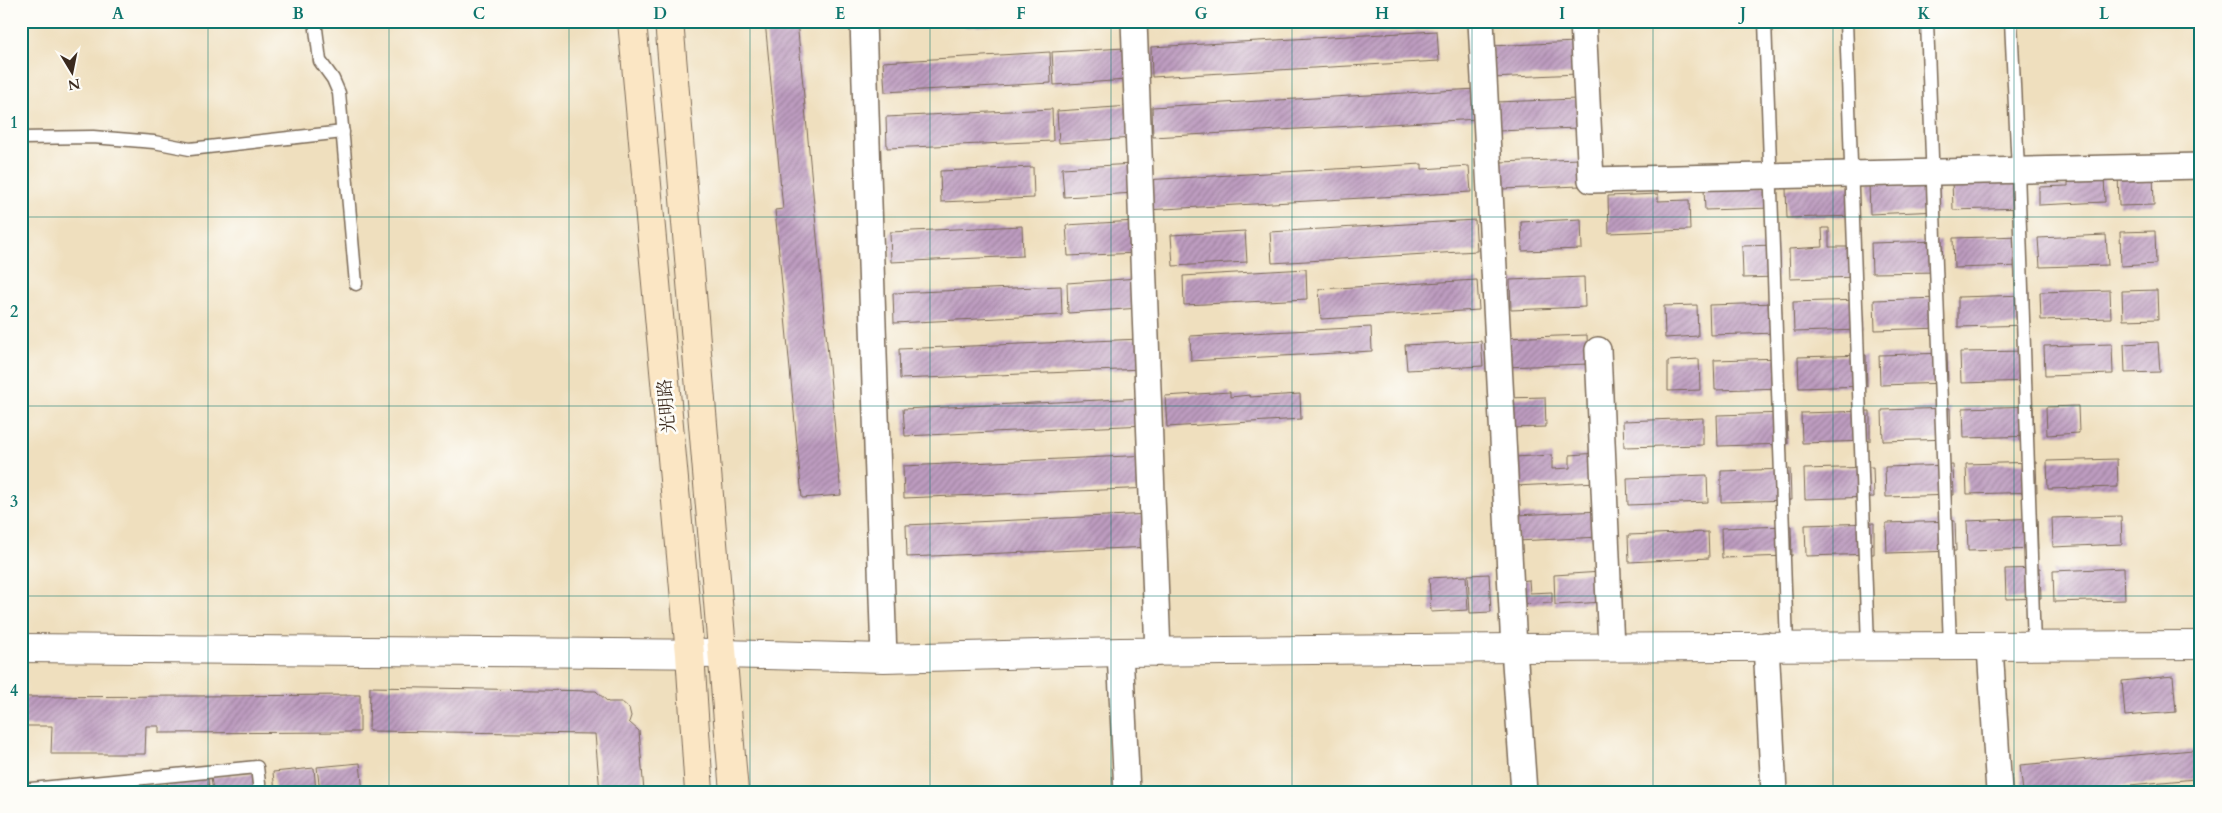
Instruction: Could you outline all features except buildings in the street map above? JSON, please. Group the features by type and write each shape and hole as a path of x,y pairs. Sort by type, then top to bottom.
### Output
{"main road":[{"name":"光明路","path":"632,21 690,654 700,792"},
{"name":"光明路","path":"669,21 734,792"}],"street":[{"path":"863,21 884,658"},
{"path":"1134,21 1158,653"},
{"path":"1481,21 1514,648 1524,792"},
{"path":"1583,21 1591,180 2201,166"},
{"path":"1598,350 1611,648"},
{"path":"21,648 722,654 884,658 1120,652 1777,645 1990,647 2201,645"},
{"path":"1774,792 1777,645"},
{"path":"1990,647 1999,792"},
{"path":"1120,652 1127,792"}],"lane":[{"path":"315,21 320,61 333,79 339,93 356,284"},
{"path":"1765,21 1770,176 1777,645"},
{"path":"1846,21 1868,646"},
{"path":"1927,21 1950,646"},
{"path":"2011,21 2018,170 2034,646"},
{"path":"21,138 93,137 154,142 190,149 343,132"},
{"path":"21,790 258,767 260,792"}]}
